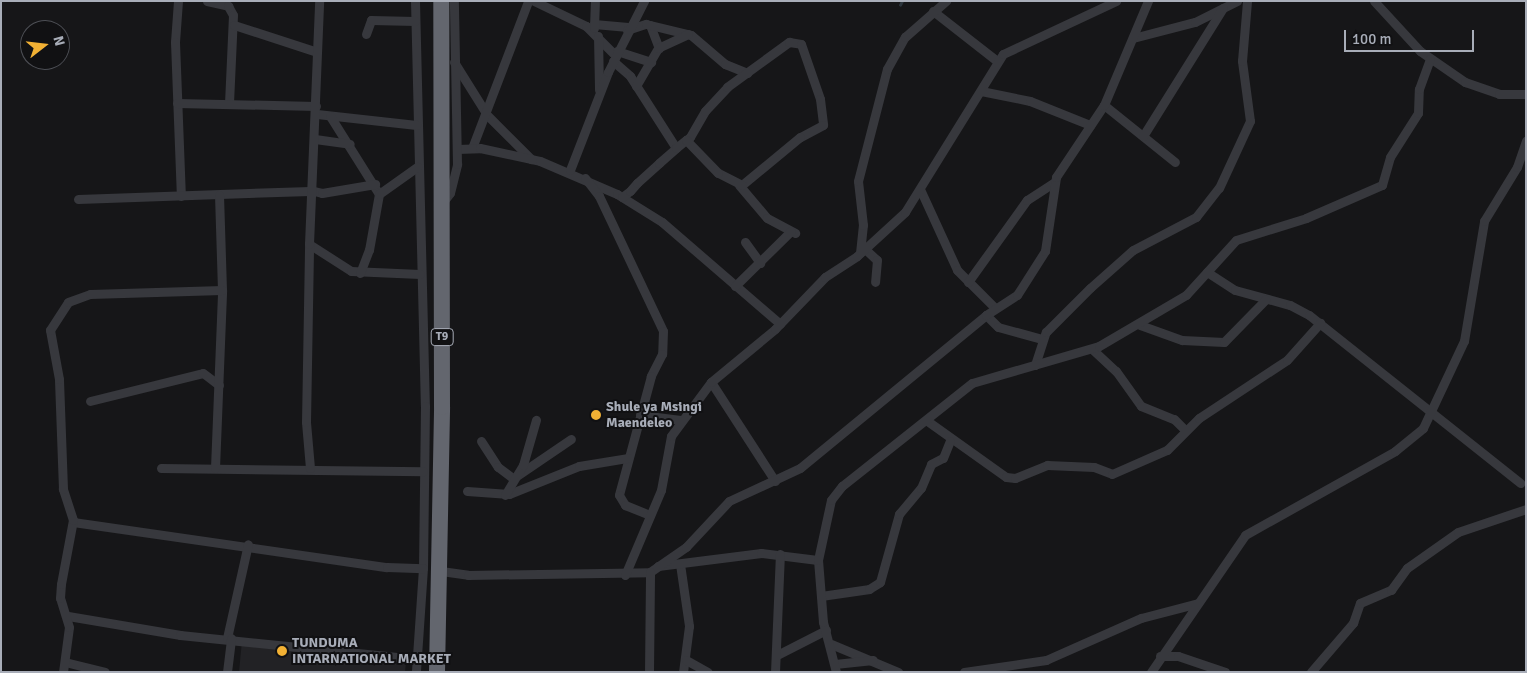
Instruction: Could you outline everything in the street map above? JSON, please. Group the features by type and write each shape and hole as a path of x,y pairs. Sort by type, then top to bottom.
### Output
{"highway":[{"name":"T9","path":"438,672 442,444 441,1"}],"street":[{"path":"178,1 177,103 181,196"},
{"path":"207,1 228,6 234,25 228,102"},
{"path":"310,468 306,422 309,244 310,190 317,110 318,1"},
{"path":"415,1 417,167 425,406 423,568 416,672"},
{"path":"442,202 454,182 457,149 454,1"},
{"path":"472,148 528,1"},
{"path":"534,1 595,31 636,86 676,148"},
{"path":"595,1 599,93"},
{"path":"570,170 615,56 628,28 644,1"},
{"path":"862,251 863,225 858,181 886,69 904,37 946,1"},
{"path":"625,575 661,490 671,436 711,382 780,324 825,277 862,251 904,212 920,189 950,133 981,91 997,61 1011,48 1116,1"},
{"path":"654,569 686,547 729,501 800,468 986,315 1017,295 1036,271 1045,251 1055,182 1104,105 1148,1"},
{"path":"1133,38 1195,22 1237,1"},
{"path":"1036,365 1042,339 1124,256 1188,222 1209,204 1250,121 1242,61 1248,1"},
{"path":"1374,1 1430,58 1484,91 1526,94"},
{"path":"1143,136 1223,8"},
{"path":"933,11 997,61"},
{"path":"366,34 371,20 415,21"},
{"path":"234,25 317,52"},
{"path":"595,31 650,25 688,34 702,41 725,64 747,73"},
{"path":"650,25 659,48"},
{"path":"636,86 659,48 688,34"},
{"path":"622,197 686,140 712,102 789,42 797,42 824,116 823,125 800,137 751,182 739,185"},
{"path":"615,56 651,62"},
{"path":"873,660 836,668 826,630 820,596 818,560 835,494 972,383 1092,349 1140,325 1186,295 1236,240 1306,218 1382,185 1390,158 1418,113 1419,88 1430,58"},
{"path":"454,62 486,114 531,159"},
{"path":"981,91 1030,101 1090,125"},
{"path":"177,103 228,102 317,110 330,116 416,125"},
{"path":"1104,105 1175,162"},
{"path":"330,116 350,144 375,184 379,194 369,250 360,273"},
{"path":"314,139 350,144"},
{"path":"686,140 718,173 739,185 767,218 793,232 736,286"},
{"path":"1151,672 1160,656 1245,534 1395,451 1416,435 1428,414 1468,329 1484,221 1517,167 1526,141"},
{"path":"457,149 472,148 531,159 570,170 622,197 662,222 780,324"},
{"path":"379,194 417,167"},
{"path":"1517,167 1526,173"},
{"path":"585,178 599,196 663,331 662,354 640,415 628,458 620,501 650,515"},
{"path":"968,282 1027,200 1055,182"},
{"path":"78,199 310,190 322,193 375,184"},
{"path":"920,189 954,265 968,282 995,308"},
{"path":"215,468 222,290 219,194"},
{"path":"745,242 760,263"},
{"path":"309,244 360,273 420,274"},
{"path":"862,251 877,260 874,282"},
{"path":"1207,272 1235,290 1265,300 1290,305 1320,323 1428,414 1520,484"},
{"path":"63,672 68,616 60,591 73,522 63,488 59,379 50,330 54,321 68,302 90,294 222,290"},
{"path":"1140,325 1182,340 1224,342 1265,300"},
{"path":"986,315 998,327 1042,339"},
{"path":"926,420 950,441 1011,478 1047,466 1094,467 1112,474 1162,454 1184,429 1287,360 1320,323"},
{"path":"1092,349 1116,371 1140,406 1174,419 1184,429"},
{"path":"90,401 203,373 219,385"},
{"path":"711,382 775,481"},
{"path":"425,406 442,407"},
{"path":"640,415 681,420"},
{"path":"505,495 516,478 532,444 536,420"},
{"path":"516,478 571,439"},
{"path":"820,596 869,589 880,582 899,514 921,488 931,464 943,458 950,441"},
{"path":"481,442 498,467 516,478"},
{"path":"424,444 442,444"},
{"path":"467,491 505,495 579,466 628,458"},
{"path":"161,468 310,468 423,471"},
{"path":"1311,672 1353,623 1360,603 1391,590 1407,568 1460,530 1526,509"},
{"path":"73,522 248,544 387,567 423,568"},
{"path":"227,672 229,638 248,544"},
{"path":"441,571 468,575 625,575 725,554 780,554 818,560"},
{"path":"775,672 778,656 780,554"},
{"path":"680,564 689,626 683,672"},
{"path":"650,672 654,569"},
{"path":"964,672 1046,660 1141,618 1198,603"},
{"path":"68,616 180,635 229,638 350,655 417,659"},
{"path":"778,656 826,630"},
{"path":"830,644 873,660 898,672"},
{"path":"1160,656 1178,656 1225,672"},
{"path":"686,660 708,672"},
{"path":"65,662 106,672"}],"shaded area":[{"name":"TUNDUMA INTARNATIONAL MARKET","path":"242,640 406,662 405,672 239,672"}],"waterway":[{"path":"900,5 902,1"}],"place":[{"name":"Shule ya Msingi Maendeleo","path":"596,415"},
{"name":"TUNDUMA INTARNATIONAL MARKET","path":"282,651"}]}
